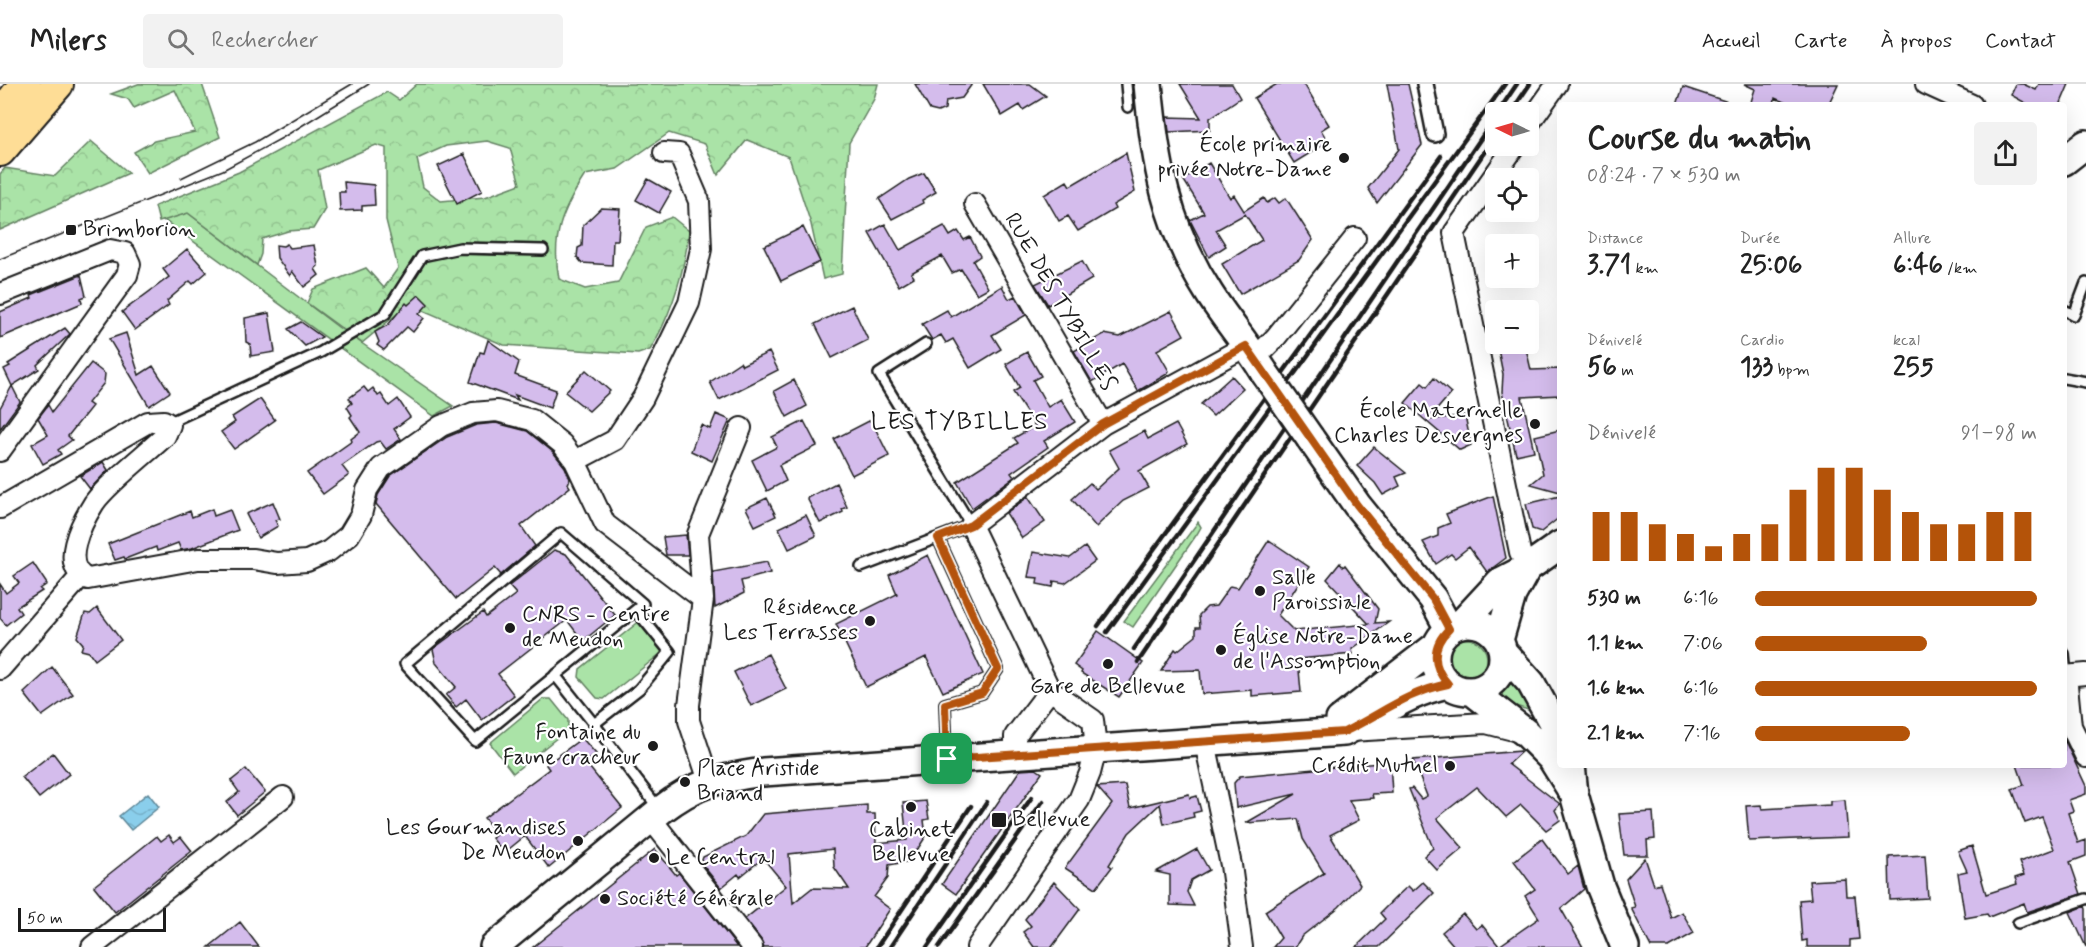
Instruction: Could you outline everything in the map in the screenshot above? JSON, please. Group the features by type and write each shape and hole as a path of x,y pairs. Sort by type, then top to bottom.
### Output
{"main road":[{"path":"0,116 25,84"},
{"path":"0,151 58,84"},
{"path":"1148,84 1161,184 1178,235 1209,292 1357,505 1433,599 1449,633"},
{"path":"1334,733 1388,681 1449,633 1500,582 1527,568 1557,546"},
{"path":"494,947 687,791 709,781 763,772 1334,733 1367,721 1401,699 1426,688 1485,687 1496,678 1502,666 1501,646 1512,595 1527,568"},
{"path":"1449,633 1483,626 1531,683 1557,722"},
{"path":"1449,633 1435,660 1439,673 1526,733 1557,767"},
{"path":"1460,688 1517,714 1557,724"},
{"path":"1558,768 1574,794"},
{"path":"1571,768 1574,794 1600,886 1625,947"}],"street":[{"path":"1425,84 1435,134"},
{"path":"1539,109 1557,84"},
{"path":"1926,84 1965,102"},
{"path":"575,461 615,440 643,398 689,303 701,249 699,201 679,154 664,153"},
{"path":"1508,156 1454,233 1521,552 1527,568"},
{"name":"RUE DES TYBILLES","path":"975,204 1103,424"},
{"path":"977,947 1079,800 1090,773 1096,749 1093,720 1050,690 971,525 1103,424 1255,359 1276,337 1355,238"},
{"path":"0,294 110,250 125,253 130,264 127,275 0,451"},
{"path":"0,507 148,422 168,423 165,436 95,501 79,532 74,550 73,563 81,576 88,579 198,559 253,559 277,563 307,561 329,551 349,535 361,515 367,490 381,468 441,426 473,413 497,411 532,420 562,444 575,461 605,524 703,599"},
{"path":"709,781 689,721 689,705 703,599 698,534 741,428"},
{"path":"0,669 81,576"},
{"path":"2067,676 2086,674"},
{"path":"1015,755 1015,735 1050,690"},
{"path":"2067,690 2072,726 2086,757"},
{"path":"1334,733 1486,723 1526,733"},
{"path":"1205,742 1231,865 1242,947"},
{"path":"92,947 283,797"},
{"path":"656,815 752,947"}],"lane":[{"path":"1126,84 1128,107"},
{"path":"168,423 321,352 385,314 422,256 460,248 543,250"},
{"path":"2067,312 2074,315 2086,284"},
{"path":"861,567 971,525 879,374 926,344"},
{"path":"2067,379 2086,382"},
{"path":"561,533 643,604 555,675 476,741 405,664 561,533"},
{"path":"938,538 998,669 982,693 945,704 947,759"},
{"path":"594,724 639,689 670,651 636,610"},
{"path":"555,675 594,724 656,815"},
{"path":"2018,923 2086,899"}],"green space":[{"path":"138,84 202,84 220,137 148,173 134,152 154,141 195,132 175,90 134,108 128,99 111,94"},
{"path":"417,84 878,84 874,99 849,143 842,274 823,279 811,224 789,157 747,140 718,175 705,144 669,133 617,169 585,175 570,200 560,224 556,250 559,279 585,289 618,283 646,227 672,217 689,231 684,263 671,307 650,350 638,354 504,345 409,304 362,343 307,303 313,289 366,268 384,288 398,268 386,220 386,148 376,145 318,170 325,209 313,229 288,231 262,239 261,254 257,265 188,213 159,222 155,206 239,172 387,92 399,100","holes":["487,141 510,148 520,184 485,197 441,201 423,187 417,159 446,146"]},
{"path":"91,141 129,173 0,230 0,174 5,168 55,176"},
{"path":"188,213 338,327 453,406 434,416 164,220"},
{"path":"1198,522 1201,527 1197,534 1133,627 1124,621"},
{"path":"641,620 665,650 604,699 597,698 579,677 580,669"},
{"path":"1467,639 1481,645 1487,659 1481,673 1467,679 1453,673 1447,659 1453,645"},
{"path":"1511,679 1534,712 1510,704 1499,697"},
{"path":"543,699 551,699 568,720 568,729 513,773 490,743"}],"water":[{"path":"148,793 159,807 131,830 119,816"}],"building":[{"path":"915,84 972,84 962,98 946,101 945,109 938,112 930,110"},
{"path":"983,84 1030,84 1046,96 1023,110 1020,105 1002,116"},
{"path":"1180,84 1232,84 1240,98 1210,118 1210,130 1169,132 1167,117 1201,118"},
{"path":"1277,84 1304,84 1329,125 1321,130 1328,142 1294,163 1254,98"},
{"path":"1387,84 1408,84 1422,145 1377,203 1368,188 1399,149"},
{"path":"1744,84 1838,84 1829,102 1784,102 1775,98 1774,102 1751,102 1755,89"},
{"path":"2016,84 2023,84 2036,90 2039,84 2069,84 2061,102 2024,102 2011,95"},
{"path":"1683,87 1728,102 1678,102"},
{"path":"1126,153 1135,192 1113,205 1115,209 1078,231 1068,216 1059,221 1044,195 1067,181 1070,186"},
{"path":"464,154 482,191 457,204 438,166"},
{"path":"1209,163 1230,198 1234,195 1244,211 1264,198 1267,203 1275,198 1279,203 1286,198 1313,240 1299,260 1240,294 1222,264 1262,240 1245,214 1216,230 1226,246 1209,257 1190,220 1204,213 1183,179"},
{"path":"924,173 936,192 922,200 923,203 892,219 879,199 909,179"},
{"path":"648,179 671,192 659,213 636,200"},
{"path":"344,182 374,185 375,205 362,206 362,210 340,211 339,192 345,192"},
{"path":"601,208 620,209 618,240 613,240 612,265 582,263 577,257 578,248 582,246 583,225"},
{"path":"885,224 900,250 944,226 950,236 958,231 964,240 970,237 980,256 973,261 988,288 977,294 961,269 952,273 942,256 911,273 914,277 899,286 869,233"},
{"path":"803,227 820,262 781,281 764,246"},
{"path":"287,244 290,248 314,245 318,266 315,269 319,275 304,287 292,271 290,276 277,258 276,245"},
{"path":"187,249 207,272 193,284 190,281 167,301 169,305 135,330 122,312 169,277 163,269"},
{"path":"1082,261 1092,279 1048,305 1035,284"},
{"path":"81,275 86,296 81,298 82,303 0,338 0,312 32,298 31,295"},
{"path":"1002,286 1009,299 1015,296 1026,315 992,335 1001,349 970,368 953,339 946,343 941,335 932,340 922,324 947,310 951,317"},
{"path":"419,295 428,304 419,314 424,318 413,332 407,327 384,350 377,345 379,342 375,332 388,325 406,303 408,305"},
{"path":"852,306 868,340 832,358 815,324"},
{"path":"1171,311 1184,335 1157,350 1169,371 1167,374 1138,391 1122,364 1092,382 1074,351 1104,334 1120,337"},
{"path":"269,313 275,352 251,356 250,344 246,342 245,318"},
{"path":"301,322 322,337 305,346 288,329"},
{"path":"65,328 70,334 37,365 39,369 12,386 4,369 10,366 8,364"},
{"path":"126,333 139,375 153,366 170,392 149,406 109,339"},
{"path":"488,340 519,362 515,375 556,390 550,408 515,395 518,400 470,382 480,352 484,353"},
{"path":"769,352 778,370 719,400 710,382 740,362 742,365"},
{"path":"1027,352 1041,376 1033,380 1048,407 1061,399 1075,422 1044,441 1048,447 1011,473 1014,477 972,508 957,482 1018,443 1014,438 1035,426 1013,392 1020,388 1006,364"},
{"path":"1499,354 1527,354 1531,370 1557,369 1557,395 1522,397 1534,451 1516,455 1502,392 1503,374"},
{"path":"91,363 105,374 104,383 88,403 92,406 68,436 72,440 58,450 61,454 43,464 32,444 48,435 38,418 48,405 52,412"},
{"path":"586,370 610,391 589,411 565,392"},
{"path":"1232,376 1243,388 1213,416 1201,404"},
{"path":"1434,378 1451,393 1428,420 1465,415 1471,445 1460,450 1405,403 1422,383 1427,387"},
{"path":"794,380 807,406 787,417 774,391"},
{"path":"12,386 20,402 0,429 0,408"},
{"path":"364,387 368,392 373,388 378,396 381,394 389,406 398,399 410,417 394,429 401,439 386,449 380,441 376,442 342,466 349,475 323,494 307,473 352,441 351,439 360,432 350,417 352,415 347,407 352,403 349,398"},
{"path":"260,399 275,420 234,449 221,432 235,422 232,417"},
{"path":"716,414 730,420 712,461 691,451 701,425 710,429"},
{"path":"871,420 889,456 852,475 834,439"},
{"path":"804,421 817,446 779,465 786,481 767,491 752,460 777,447 772,437"},
{"path":"496,423 527,431 553,452 565,467 570,479 568,484 570,487 521,526 535,546 501,575 495,568 456,599 376,504 378,495 390,476 447,437 476,425"},
{"path":"1176,424 1187,444 1139,471 1149,488 1123,501 1096,527 1072,499 1090,483 1096,489 1119,468 1109,450 1144,431 1148,439"},
{"path":"1557,431 1557,491 1531,484 1543,474 1535,436"},
{"path":"1374,447 1406,473 1396,477 1400,486 1383,495 1375,483 1357,466"},
{"path":"103,462 108,470 90,489 80,476"},
{"path":"836,483 847,507 842,509 843,512 820,523 807,498"},
{"path":"1493,496 1506,558 1487,572 1469,547 1455,558 1451,554 1436,564 1423,542 1438,536 1438,528 1450,523 1446,514"},
{"path":"1028,497 1045,522 1022,538 1006,513"},
{"path":"1557,497 1557,519 1541,532 1532,529 1526,504"},
{"path":"767,498 776,516 755,526 746,508"},
{"path":"273,502 280,519 275,520 278,526 258,538 246,514"},
{"path":"212,509 214,516 230,510 238,530 192,548 181,550 178,543 157,551 156,547 125,559 124,557 115,560 108,544 190,511 192,517"},
{"path":"806,515 816,536 789,549 779,528"},
{"path":"686,535 688,555 666,555 663,537"},
{"path":"1269,540 1309,567 1278,615 1294,631 1369,624 1327,579 1340,563 1343,567 1345,565 1378,609 1375,623 1389,622 1352,649 1353,654 1298,659 1301,692 1252,696 1252,690 1202,694 1200,670 1161,671 1175,649 1177,651 1196,636 1196,627 1200,627 1199,615 1207,607 1216,606 1230,586 1238,588"},
{"path":"1085,547 1095,561 1065,583 1054,581 1053,587 1037,584 1038,578 1028,577 1033,552 1070,558"},
{"name":"CNRS - Centre de Meudon","path":"554,550 566,554 615,615 583,641 567,620 498,674 514,695 482,720 466,699 456,707 446,695 456,687 436,663 433,649 483,612 486,617 516,594 509,586"},
{"name":"Résidence Les Terrasses","path":"928,555 983,674 943,692 926,657 866,687 836,624 897,594 889,575"},
{"path":"767,562 770,573 741,581 744,593 715,608 713,572"},
{"path":"33,563 47,584 40,589 42,591 17,607 21,613 6,625 0,618 0,584 6,593 19,583 14,576"},
{"path":"97,608 121,640 95,660 89,652 81,650 83,644 77,637 85,613 90,614"},
{"name":"Gare de Bellevue","path":"1098,631 1143,663 1119,697 1081,673 1082,671 1074,665"},
{"path":"768,654 786,689 751,706 734,672"},
{"path":"52,667 73,694 42,716 24,693"},
{"path":"582,738 596,754 585,762 622,808 549,868 525,836 504,853 492,838 497,834 484,818 549,769 546,765"},
{"path":"2067,745 2086,786 2086,794 2069,800 2073,811 2068,813 2078,843 2086,840 2086,856 2070,862 2081,894 2027,912 2024,903 1989,917 1987,914 1965,918 1958,873 1967,871 1958,851 1972,846 1986,894 2017,884 2015,878 2024,875 2019,862 2054,849 2042,817 2025,823 2012,789 2024,785 2018,768 2067,768"},
{"path":"1522,751 1508,764 1560,804 1555,810 1560,820 1546,830 1521,805 1506,817 1477,787 1437,818 1463,848 1437,870 1424,856 1433,848 1409,789 1412,788 1421,799 1427,796 1413,760"},
{"path":"53,753 69,774 39,798 22,777"},
{"path":"1390,762 1392,793 1372,794 1373,798 1349,800 1359,820 1330,835 1360,885 1339,907 1302,936 1295,947 1273,947 1281,938 1265,911 1324,873 1303,839 1298,819 1246,823 1296,794 1236,808 1234,783 1240,776"},
{"path":"246,769 265,792 237,815 227,802 239,792 231,781"},
{"path":"1036,769 1042,773 956,894 942,884 1020,770"},
{"path":"1125,785 1130,808 1189,794 1190,798 1197,796 1201,811 1193,813 1194,817 1164,824 1160,804 1129,833 1109,865 1112,867 1096,888 1065,868 1112,804 1097,787"},
{"path":"1845,800 1848,837 1749,841 1746,806 1761,805 1762,809 1830,805 1830,801"},
{"path":"926,801 929,819 924,820 926,836 910,861 889,865 888,878 874,897 890,909 865,947 764,947 745,919 786,886 763,858 740,877 738,874 721,888 701,863 703,857 746,836 763,814 867,805 867,814 875,814 876,843 907,840 903,803","holes":["833,849 834,867 849,889 812,888 793,903 789,854"]},
{"path":"1653,812 1655,839 1647,840 1648,855 1624,855 1619,814"},
{"path":"169,835 174,842 181,837 192,851 115,912 94,886 157,836 161,841"},
{"path":"1542,839 1568,874 1578,866 1584,889 1561,909 1583,947 1455,947 1442,932 1463,914 1476,929 1482,925 1499,946 1539,918 1525,896 1535,889 1514,861"},
{"path":"655,849 676,875 679,873 737,947 533,947"},
{"path":"1197,849 1209,870 1191,880 1187,892 1194,906 1170,905 1170,875 1156,872"},
{"path":"1925,855 1928,898 1890,900 1889,857"},
{"path":"1645,858 1654,885 1660,883 1671,918 1682,912 1694,933 1669,947 1651,947 1631,908 1635,907 1626,879"},
{"path":"1845,879 1846,896 1855,896 1859,939 1850,940 1850,947 1807,947 1807,940 1802,941 1799,900 1811,899 1809,881"},
{"path":"1054,882 1080,909 1052,947 1034,947 1023,932 1031,926 1025,919"},
{"path":"1423,882 1434,893 1379,947 1356,947 1385,919 1380,913 1395,898 1408,886 1413,891"},
{"path":"2085,906 2086,909 2086,947 2070,912"},
{"path":"240,922 259,947 209,947"}],"tram line":[{"path":"181,178 255,142 352,84"},
{"path":"0,259 223,170 282,138 369,84"}],"railway":[{"path":"1107,632 1505,84"},
{"path":"1505,102 1517,84"},
{"path":"1518,102 1530,84"},
{"path":"1134,649 1485,132"},
{"path":"1138,662 1485,151"},
{"path":"1098,626 1441,156"},
{"path":"927,947 1032,797"},
{"path":"939,947 1043,801"},
{"path":"890,947 987,802"},
{"path":"877,947 971,806"}],"place":[{"name":"École primaire privée Notre-Dame","path":"1344,158"},
{"name":"Brimborion","path":"71,230"},
{"name":"École Maternelle Charles Desvergnes","path":"1535,424"},
{"name":"Salle Paroissiale","path":"1260,591"},
{"name":"Résidence Les Terrasses","path":"870,621"},
{"name":"CNRS - Centre de Meudon","path":"510,628"},
{"name":"Église Notre-Dame de l'Assomption","path":"1221,650"},
{"name":"Gare de Bellevue","path":"1108,664"},
{"name":"Fontaine du Faune cracheur","path":"653,746"},
{"name":"Crédit Mutuel","path":"1450,766"},
{"name":"Place Aristide Briand","path":"685,782"},
{"name":"Cabinet Bellevue","path":"911,807"},
{"name":"Bellevue","path":"999,820"},
{"name":"Les Gourmandises De Meudon","path":"578,841"},
{"name":"Le Central","path":"654,858"},
{"name":"Société Générale","path":"605,899"}],"district":[{"name":"LES TYBILLES","path":"960,422"}],"route":[{"path":"1246,346 1357,505 1433,599 1449,629 1436,646 1435,660 1439,673 1448,684 1426,688 1401,699 1367,721 1344,732 947,759 945,704 982,693 998,669 938,538 971,525 1103,424 1246,346"}]}
